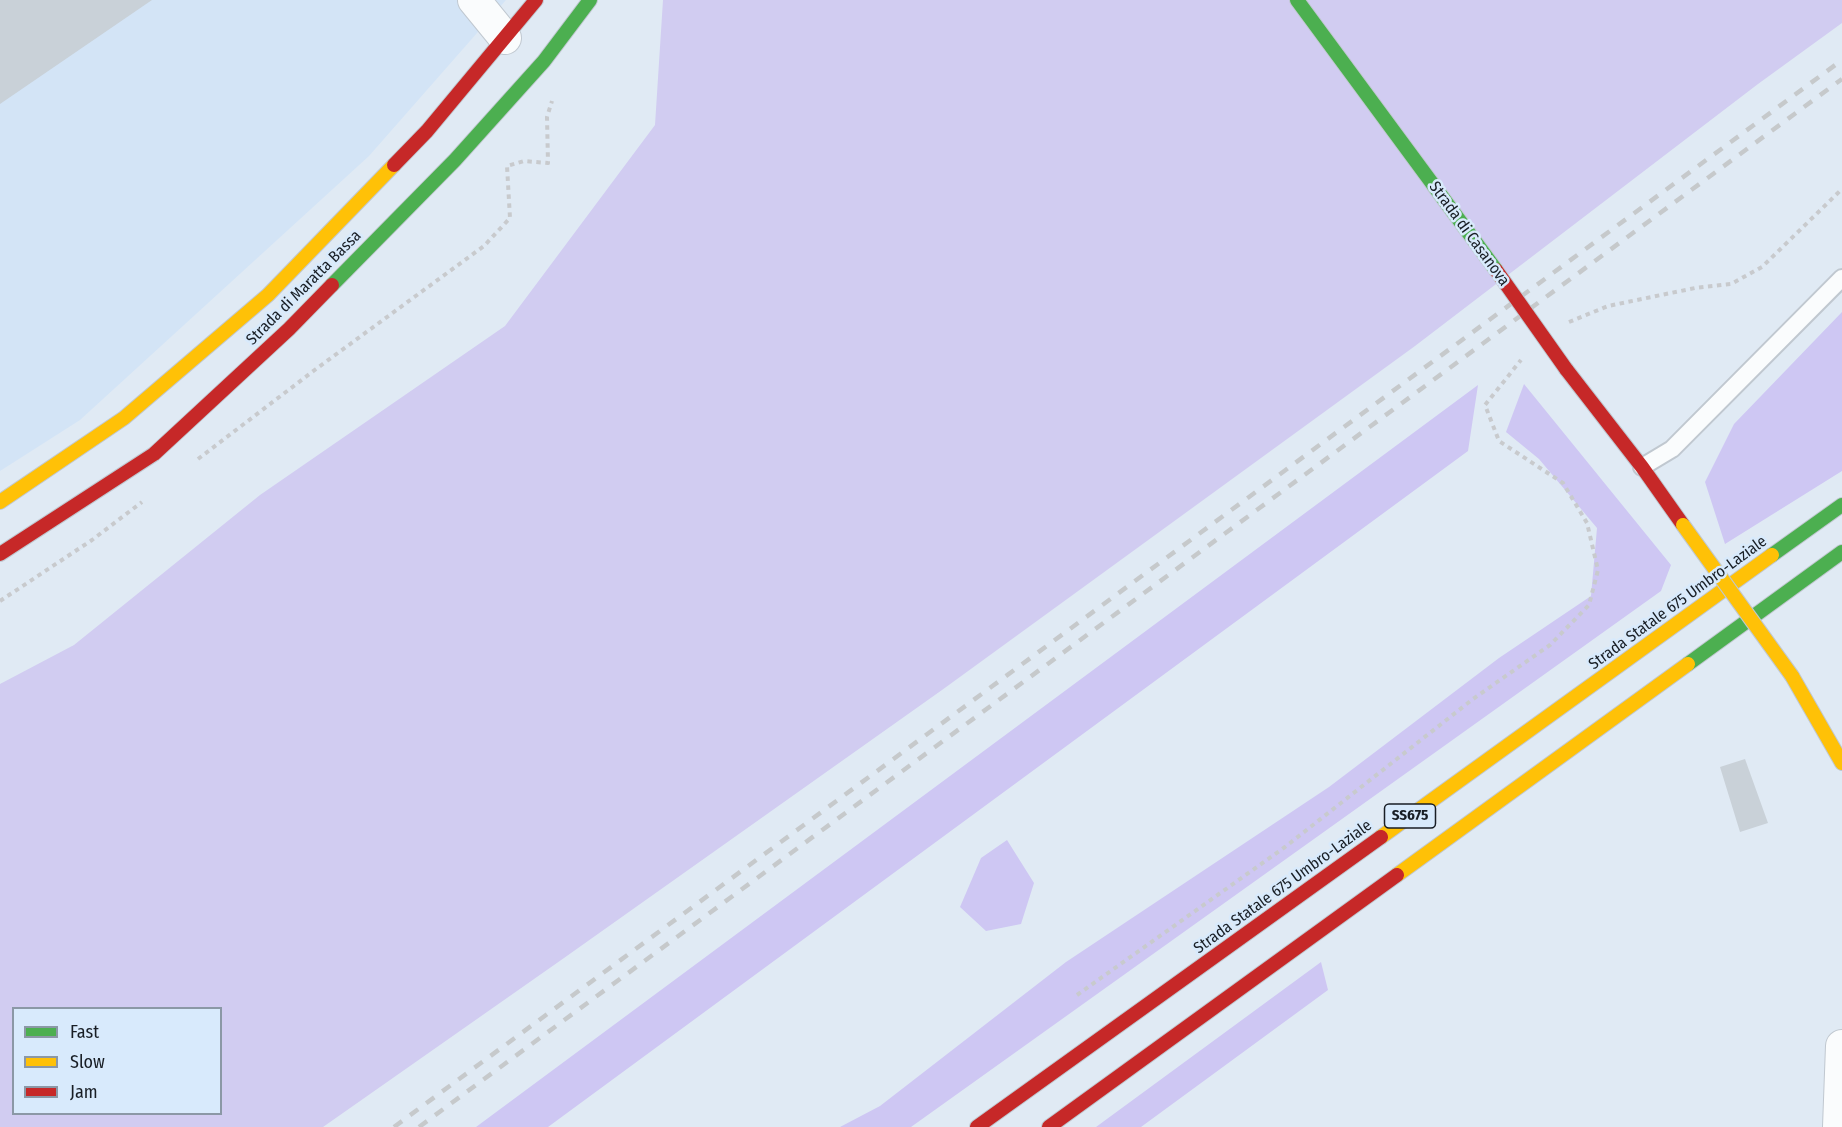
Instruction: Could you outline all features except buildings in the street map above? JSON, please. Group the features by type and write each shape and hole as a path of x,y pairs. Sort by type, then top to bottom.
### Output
{"main road":[{"name":"Strada di Maratta Bassa","path":"0,502 124,418 268,295 427,131 536,0"},
{"name":"Strada di Maratta Bassa","path":"0,554 154,453 289,329 455,160 544,60 591,0"},
{"name":"Strada di Casanova","path":"1297,0 1566,369 1642,467 1792,676 1842,764"},
{"name":"Strada Statale 675 Umbro-Laziale","path":"977,1127 1842,506"},
{"name":"SS675","path":"1049,1127 1842,552"}],"street":[{"path":"474,0 505,38"},
{"path":"1839,1127 1842,1046"}],"lane":[{"path":"1642,467 1672,449 1842,278"}],"path":[{"path":"195,462 316,369 484,246 510,218 507,166 524,161 548,163 547,117 552,98"},
{"path":"1564,324 1608,306 1695,288 1731,284 1762,267 1842,189"},
{"path":"1077,995 1285,846 1473,699 1550,645 1589,605 1599,570 1587,523 1563,483 1499,441 1485,405 1521,359"},
{"path":"0,601 92,540 148,498"}],"shaded area":[{"path":"0,0 506,0 369,156 80,420 0,471"},
{"path":"663,0 1842,0 1842,23 1758,84 1415,346 942,690 323,1127 0,1127 0,684 74,645 260,495 505,326 655,125"},
{"path":"1842,312 1842,471 1725,544 1705,482 1734,424"},
{"path":"1524,384 1671,565 1661,591 911,1127 840,1127 880,1106 1066,962 1329,787 1499,658 1591,596 1597,528 1539,459 1506,432"},
{"path":"1478,385 1468,451 548,1127 476,1127"},
{"path":"1007,840 1034,883 1021,924 986,931 960,907 981,858"},
{"path":"1321,962 1328,990 1141,1127 1096,1127"}],"railway":[{"path":"394,1127 1842,60"},
{"path":"419,1127 1842,79"}],"traffic: fast":[{"path":"332,285 455,160 544,61 590,0"},
{"path":"1297,0 1496,270"},
{"path":"1772,555 1842,505"},
{"path":"1688,664 1842,552"}],"traffic: slow":[{"path":"0,502 124,418 268,295 394,165"},
{"path":"1683,525 1792,676"},
{"path":"1381,837 1772,555"},
{"path":"1397,875 1688,664"},
{"path":"1792,676 1842,763"}],"traffic: jam":[{"path":"394,165 427,131 536,0"},
{"path":"1496,270 1566,369"},
{"path":"0,554 154,454 289,329 332,285"},
{"path":"1566,369 1642,467 1683,525"},
{"path":"977,1127 1381,837"},
{"path":"1049,1127 1397,875"}]}
